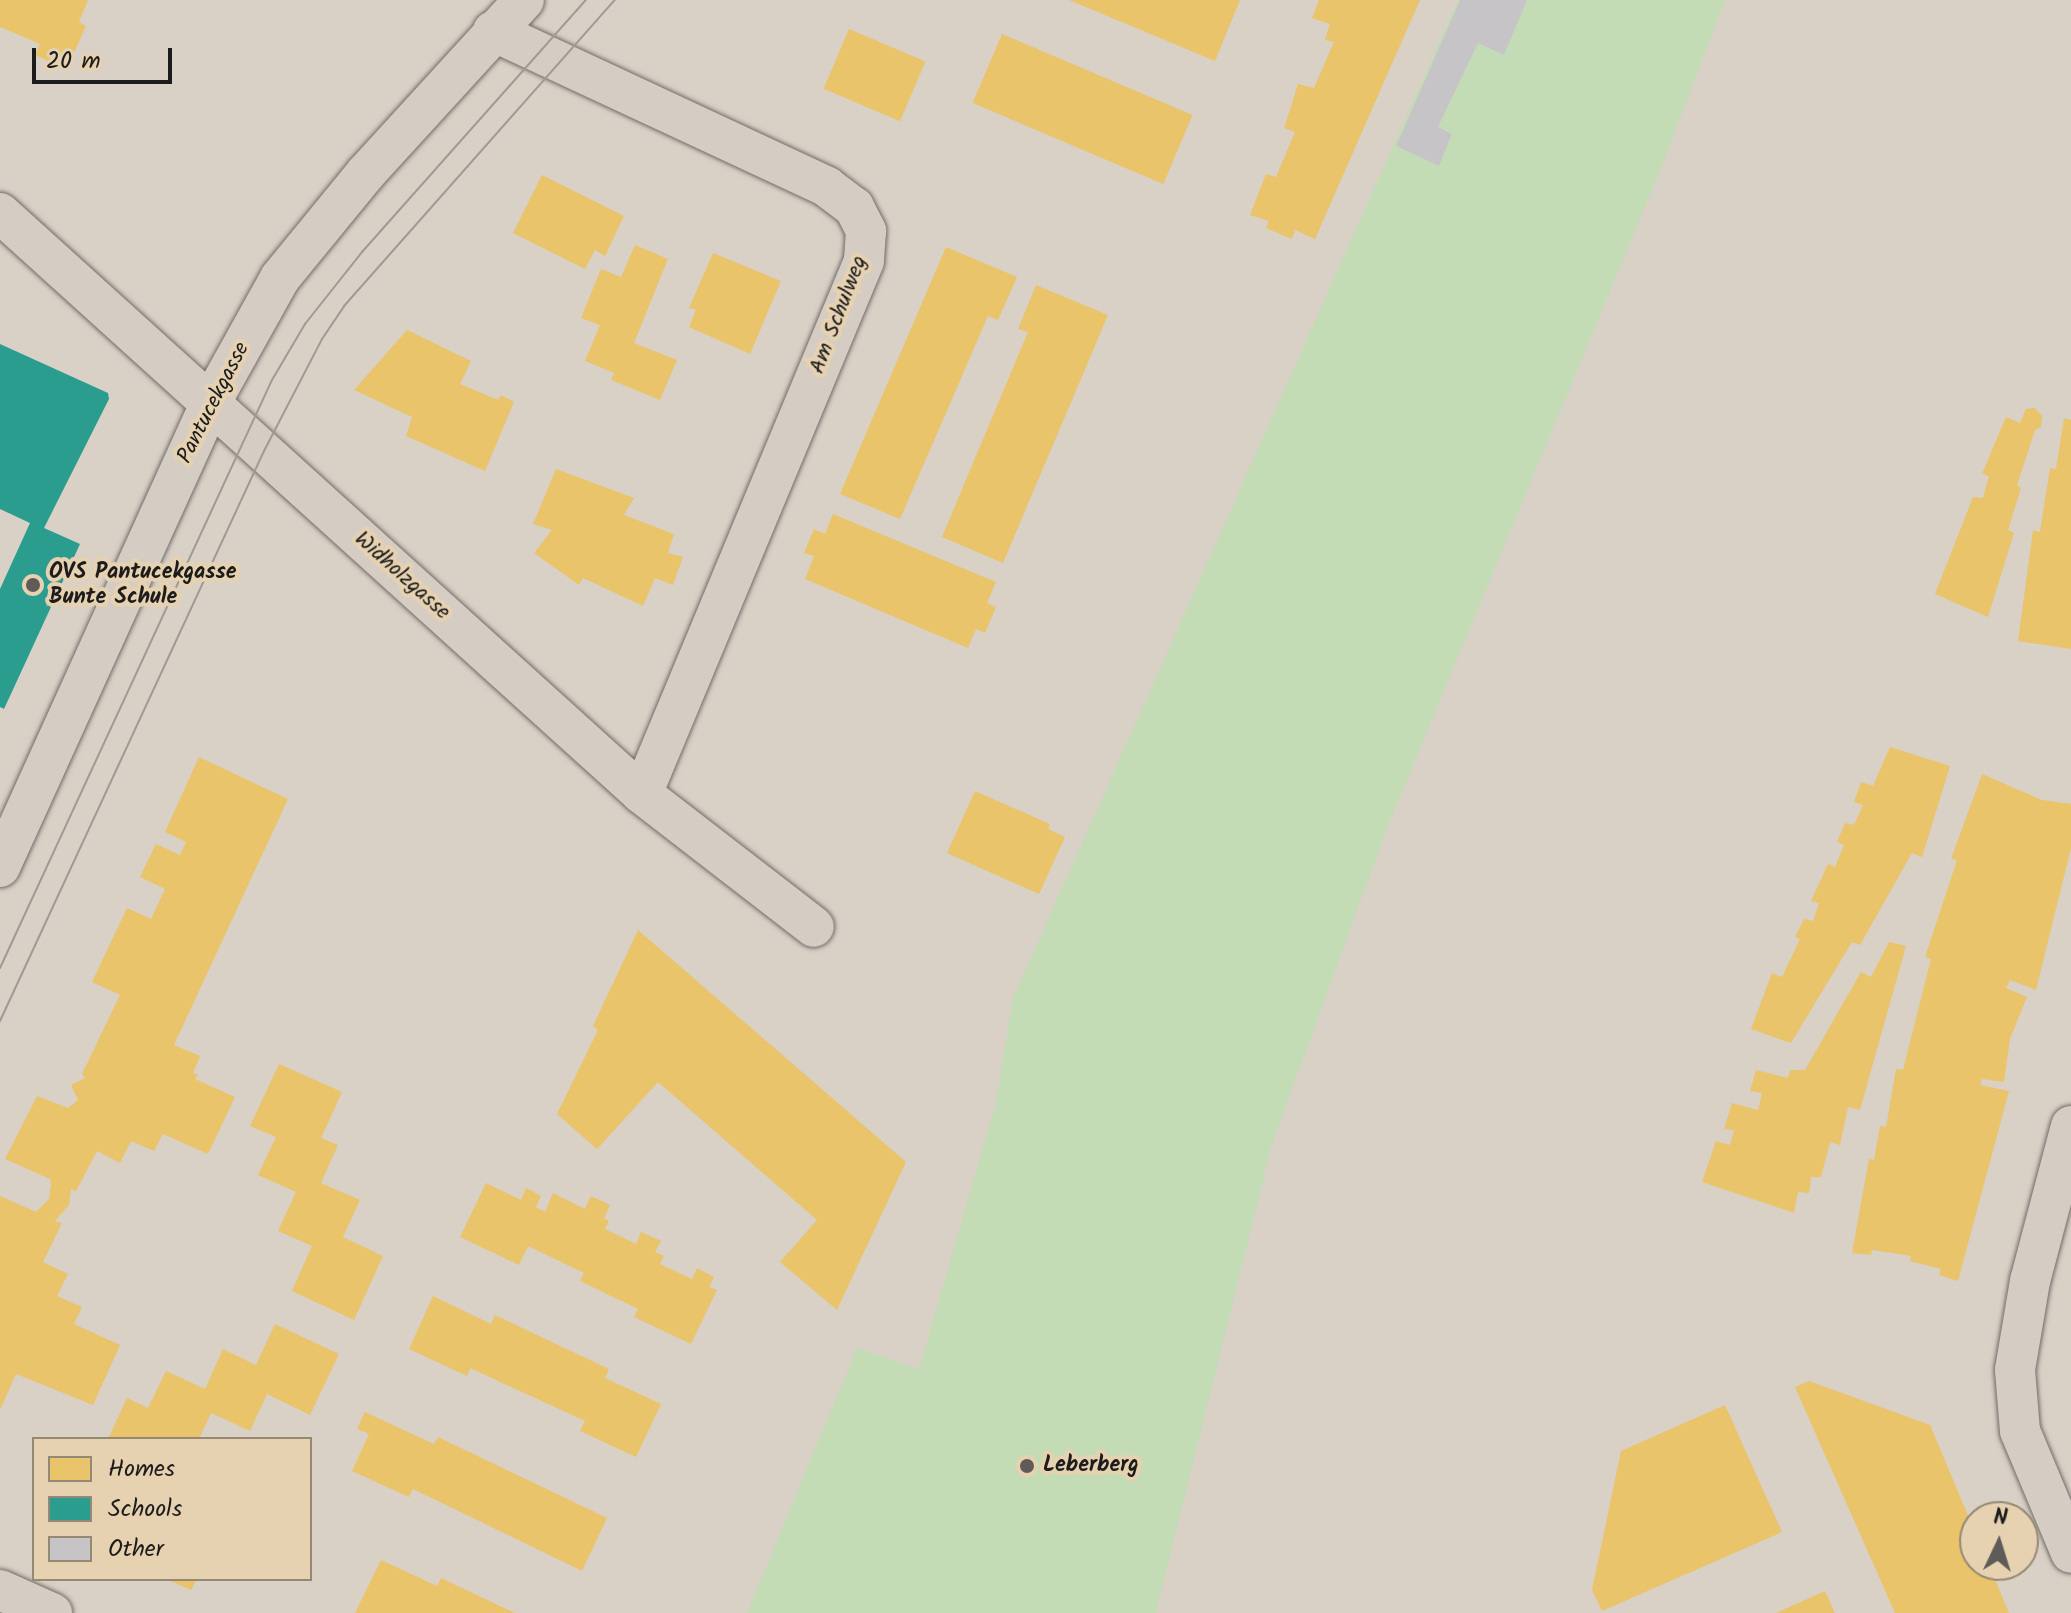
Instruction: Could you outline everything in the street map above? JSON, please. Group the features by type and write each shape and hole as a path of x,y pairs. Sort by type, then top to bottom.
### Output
{"street":[{"name":"Pantucekgasse","path":"0,867 211,402 280,278 366,173 524,0"},
{"name":"Am Schulweg","path":"493,31 827,187 842,196 862,219 866,244 864,261 642,794"},
{"name":"Widholzgasse","path":"0,213 642,794 814,927"},
{"path":"2071,1126 2030,1281 2015,1370 2020,1431 2071,1553"},
{"path":"0,1590 52,1613"}],"green space":[{"path":"1458,0 1725,0 1662,166 1387,828 1272,1144 1156,1613 747,1613 857,1348 919,1369 995,1106 1013,998"}],"building: Homes":[{"path":"0,0 88,0 79,22 86,26 67,69 35,55 40,44 0,27"},
{"path":"1069,0 1240,0 1215,61"},
{"path":"1319,0 1420,0 1315,239 1295,230 1292,239 1266,228 1269,221 1250,215 1266,174 1276,177 1295,132 1284,128 1298,84 1314,88 1334,42 1325,40 1330,24 1312,18"},
{"path":"849,29 925,61 900,121 824,89"},
{"path":"1002,34 1193,115 1163,184 973,103"},
{"path":"542,175 624,216 605,256 595,250 585,269 513,233"},
{"path":"635,245 668,259 634,343 677,360 660,400 611,380 614,373 585,361 600,325 581,318 601,269 621,277"},
{"path":"946,247 1017,277 998,320 988,316 900,519 840,494"},
{"path":"713,253 781,281 750,354 689,327 696,310 689,308"},
{"path":"1036,285 1108,315 1003,563 942,537 1028,332 1018,329"},
{"path":"407,330 471,361 460,384 498,400 501,395 514,402 485,471 406,436 412,417 354,390"},
{"path":"2035,408 2042,416 2041,427 2035,430 2017,485 2021,488 2008,530 2014,533 1988,617 1935,594 1973,497 1983,498 1989,476 1982,474 2006,417 2020,423 2026,409"},
{"path":"2064,418 2071,420 2071,649 2018,641 2033,530 2040,532 2050,468 2056,469"},
{"path":"556,469 634,498 624,515 674,534 668,553 683,557 673,585 655,578 643,606 583,578 579,585 534,553 552,530 533,524"},
{"path":"833,514 996,582 987,603 996,607 985,633 976,629 968,648 805,579 814,556 804,553 814,529 825,534"},
{"path":"1890,747 1950,766 1922,857 1912,853 1860,945 1852,942 1791,1043 1751,1029 1772,973 1782,977 1800,939 1795,937 1804,919 1813,921 1819,903 1811,901 1828,864 1835,867 1844,845 1837,842 1845,823 1854,825 1863,805 1854,802 1861,782 1873,786"},
{"path":"199,757 288,799 174,1045 200,1056 193,1073 198,1075 195,1079 235,1097 208,1154 163,1134 154,1151 131,1141 120,1163 97,1151 76,1191 71,1189 69,1205 55,1221 62,1223 43,1262 68,1274 57,1296 82,1307 74,1324 120,1345 93,1405 16,1374 0,1410 0,1196 36,1212 49,1199 51,1184 50,1179 5,1159 37,1096 68,1108 78,1100 71,1085 85,1078 82,1074 120,995 92,982 127,908 151,919 165,889 140,877 156,844 180,855 186,842 165,832"},
{"path":"1982,774 2042,800 2071,804 2071,848 2036,990 2010,980 2006,988 2027,997 2010,1039 2004,1082 1982,1079 1980,1085 2009,1091 1958,1281 1939,1275 1941,1269 1910,1261 1911,1256 1872,1250 1871,1255 1852,1253 1869,1159 1874,1160 1880,1126 1886,1127 1896,1069 1903,1070 1931,959 1925,957 1957,860 1951,859"},
{"path":"975,791 1050,824 1048,829 1065,837 1039,894 947,853"},
{"path":"638,930 906,1162 837,1310 780,1262 817,1220 658,1082 597,1149 557,1114 598,1030 593,1026"},
{"path":"1889,942 1906,946 1860,1110 1848,1107 1840,1145 1830,1142 1821,1177 1811,1177 1809,1193 1798,1192 1794,1213 1702,1182 1716,1141 1730,1145 1734,1130 1724,1129 1732,1103 1758,1110 1762,1093 1750,1091 1756,1070 1788,1078 1790,1070 1805,1070 1861,972 1871,977"},
{"path":"279,1064 342,1092 321,1138 338,1145 321,1183 360,1200 343,1237 383,1256 354,1320 292,1291 312,1246 278,1231 296,1192 258,1175 276,1137 250,1126"},
{"path":"486,1183 521,1200 526,1188 541,1196 536,1207 545,1212 553,1193 585,1209 591,1196 610,1205 604,1218 609,1221 605,1229 636,1244 641,1232 661,1241 655,1252 664,1256 660,1264 692,1279 697,1268 714,1277 709,1287 717,1290 691,1344 634,1317 638,1309 580,1281 584,1273 528,1246 519,1265 460,1237"},
{"path":"433,1296 491,1324 495,1315 609,1369 605,1378 661,1404 636,1457 580,1431 585,1421 470,1368 467,1376 409,1349"},
{"path":"275,1324 339,1354 310,1415 267,1394 250,1431 211,1413 200,1437 109,1437 127,1398 148,1408 166,1371 205,1389 223,1349 256,1365"},
{"path":"1809,1381 1930,1425 1962,1501 1959,1501 1959,1581 1996,1581 2009,1613 1895,1613 1795,1387"},
{"path":"1725,1405 1782,1532 1602,1611 1592,1590 1621,1451"},
{"path":"365,1412 434,1444 438,1437 607,1518 582,1571 413,1489 409,1497 352,1471 369,1434 357,1429"},
{"path":"381,1560 437,1586 441,1578 515,1613 355,1613"},
{"path":"171,1581 196,1581 191,1590"},
{"path":"1825,1591 1835,1613 1776,1613"}],"building: Schools":[{"name":"OVS Pantucekgasse Bunte Schule","path":"0,344 108,393 109,399 44,528 80,544 4,709 0,707 0,589 30,523 0,509"}],"building: Other":[{"path":"1460,0 1527,0 1504,55 1478,43 1438,127 1452,134 1439,166 1396,146"}],"tram line":[{"path":"0,968 272,380 305,324 362,252 586,0"},
{"path":"0,1021 264,451 322,339 344,306 615,0"}],"place":[{"name":"OVS Pantucekgasse Bunte Schule","path":"33,585"},
{"name":"Leberberg","path":"1027,1466"}]}
